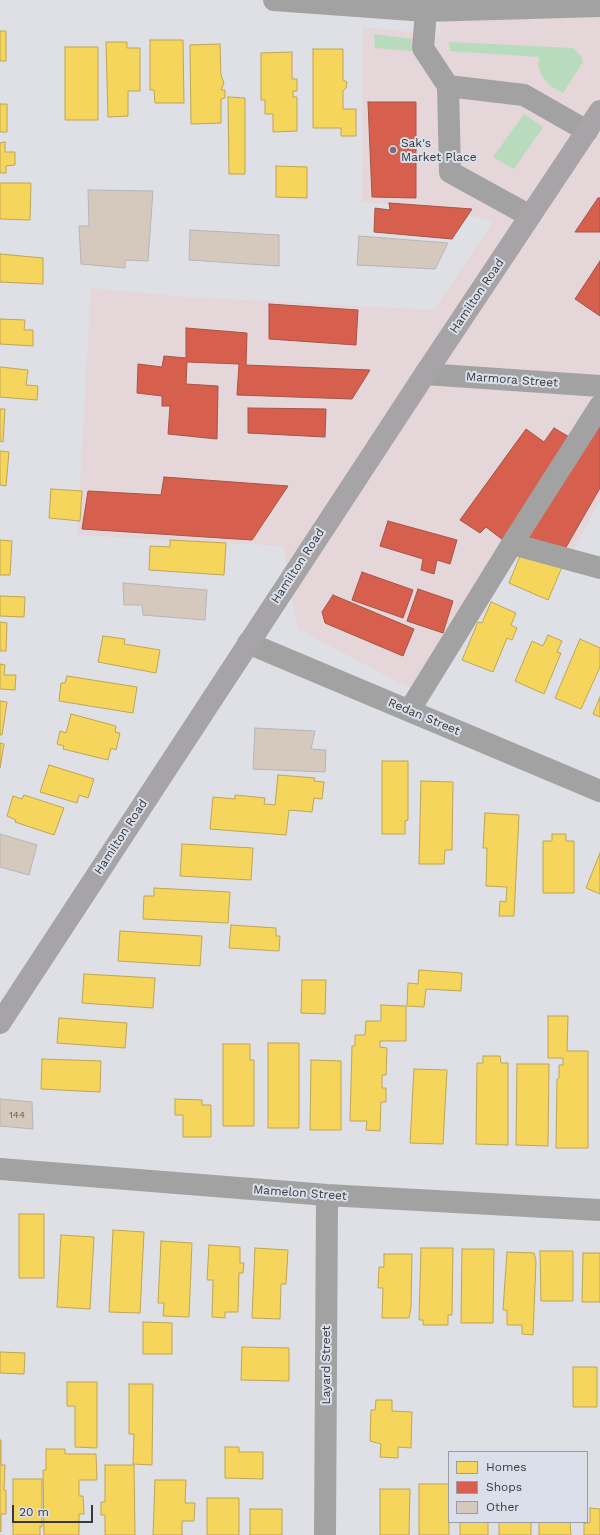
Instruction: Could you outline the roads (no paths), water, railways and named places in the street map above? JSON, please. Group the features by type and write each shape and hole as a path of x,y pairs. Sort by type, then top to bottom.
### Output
{"main road":[{"name":"Hamilton Road","path":"0,1023 248,643 600,111"}],"street":[{"path":"274,0 415,7 600,6"},
{"path":"415,7 423,48 448,86 450,172 530,216"},
{"path":"448,86 524,95 587,131"},
{"name":"Marmora Street","path":"425,374 600,386"},
{"path":"409,711 512,544 600,406"},
{"path":"512,544 600,568"},
{"name":"Redan Street","path":"248,643 600,791"},
{"name":"Mamelon Street","path":"0,1169 327,1195 600,1210"},
{"name":"Layard Street","path":"325,1535 327,1195"}],"place":[{"name":"Sak's Market Place","path":"393,150"}]}
